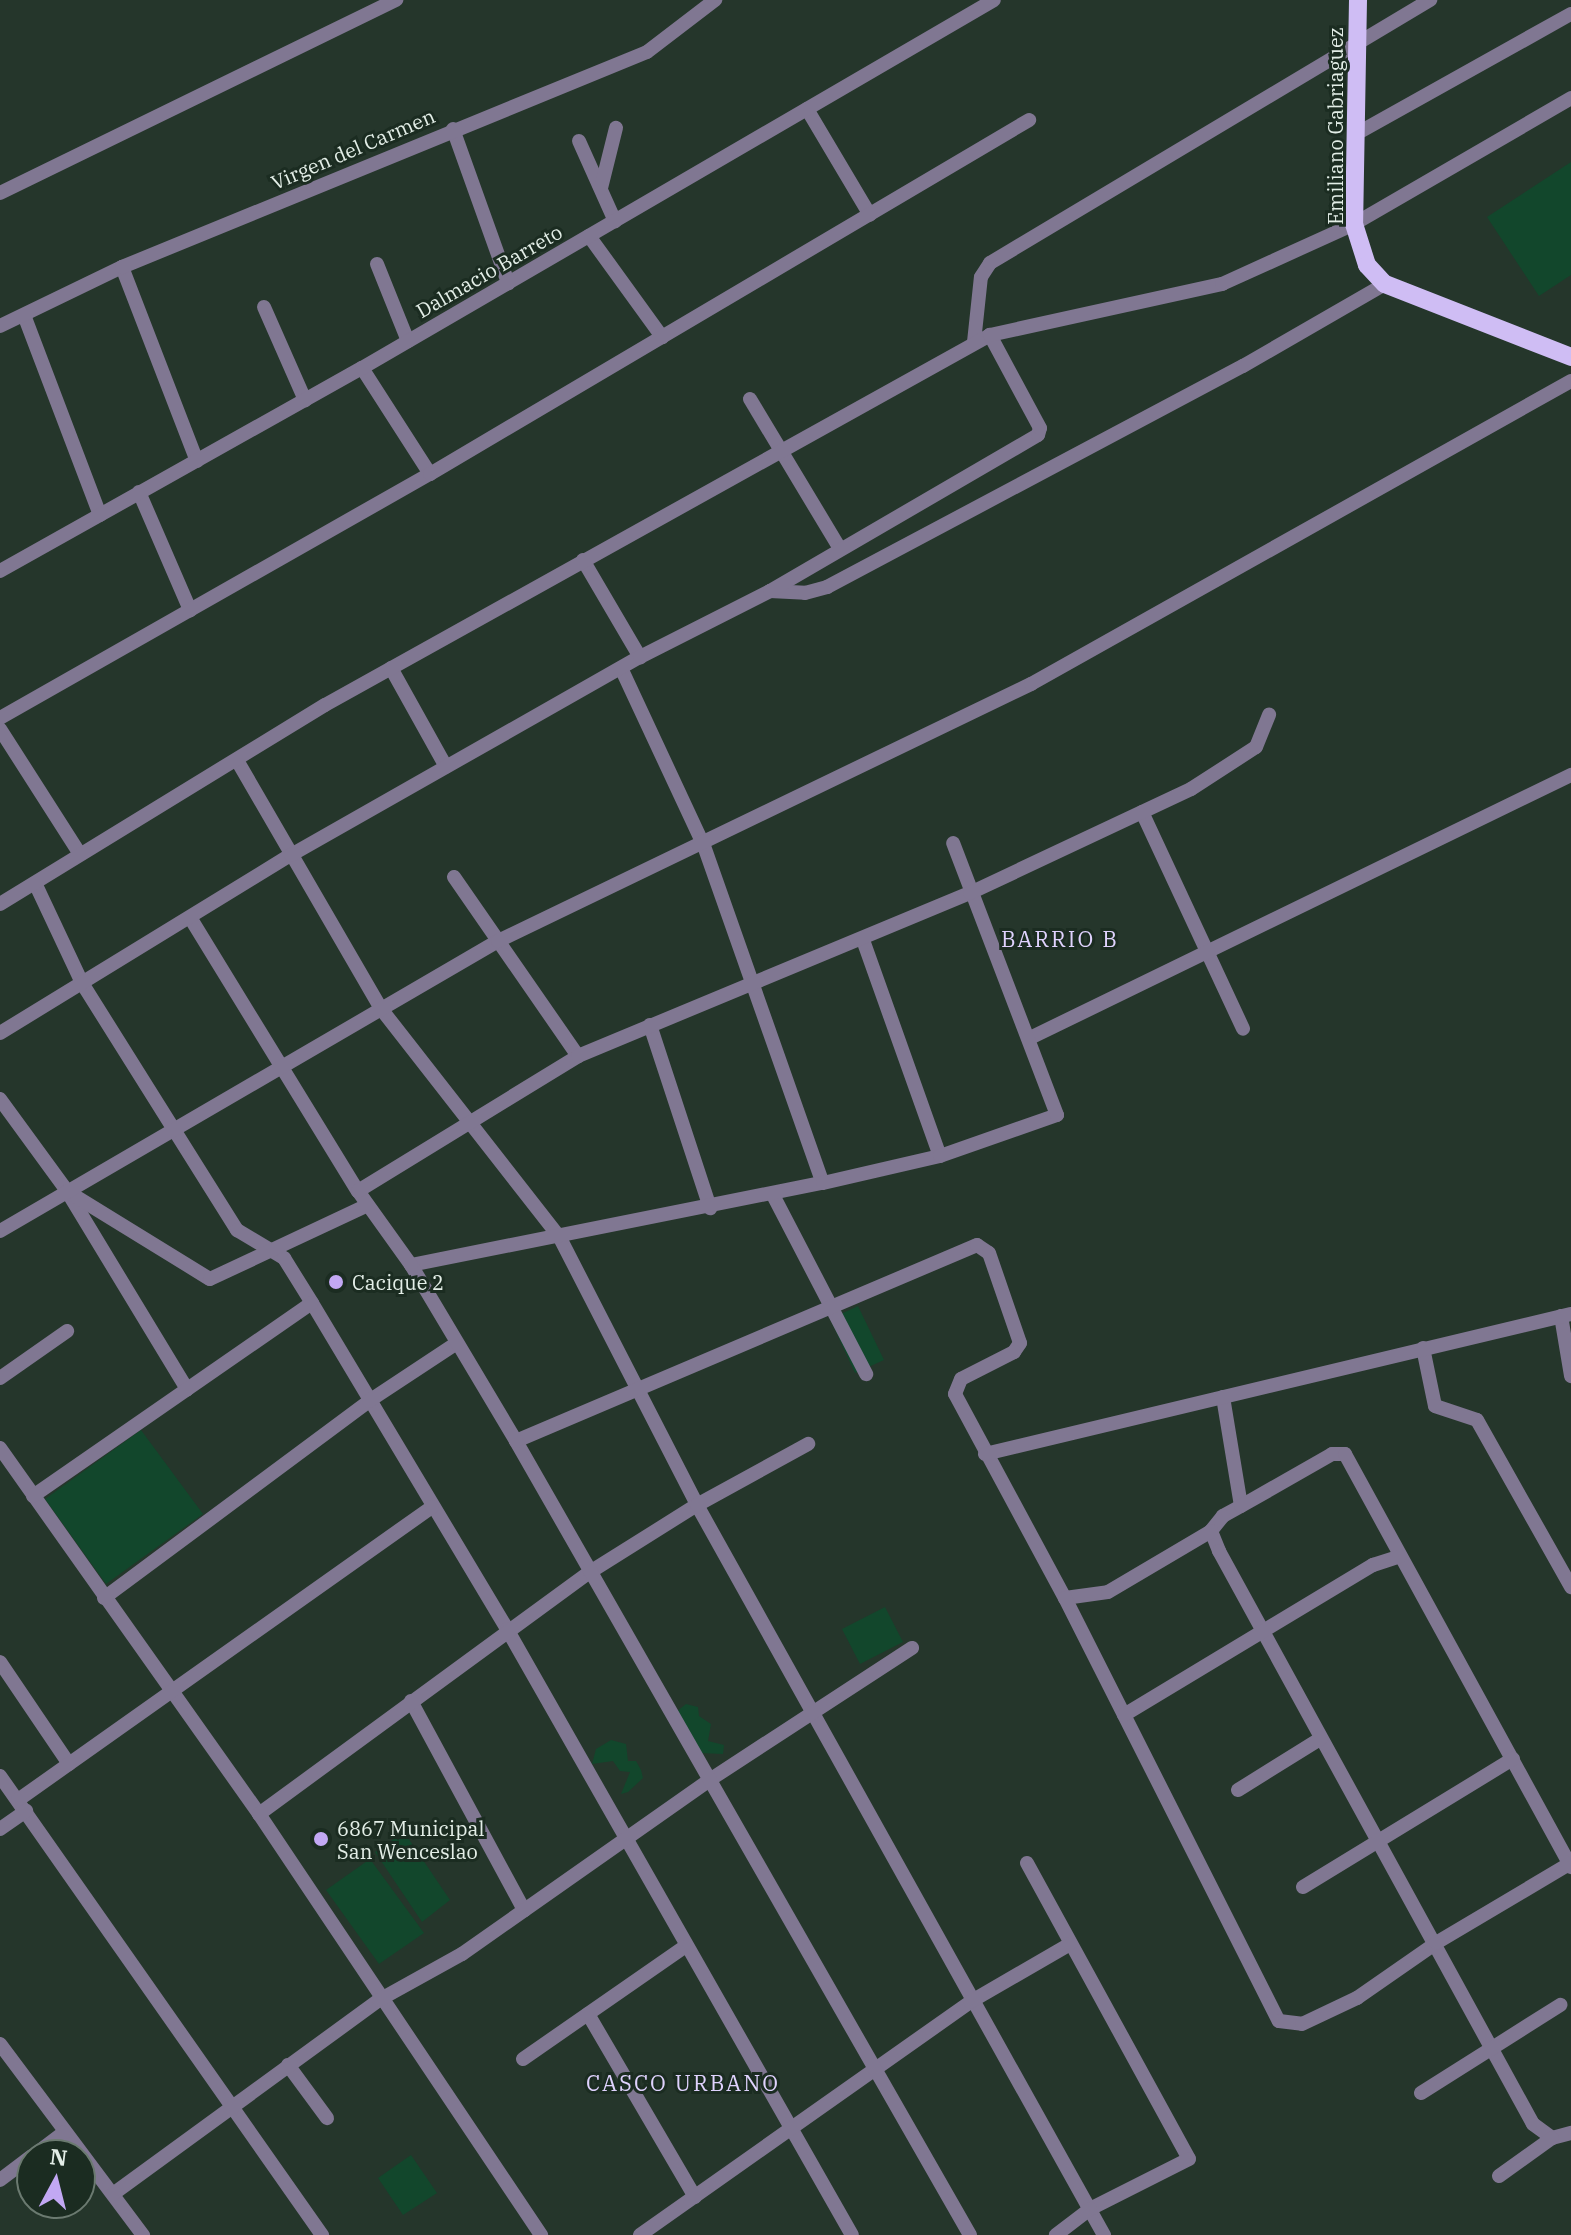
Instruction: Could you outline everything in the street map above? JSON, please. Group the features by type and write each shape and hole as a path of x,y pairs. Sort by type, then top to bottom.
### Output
{"main road":[{"name":"Emiliano Gabriaguez","path":"1358,0 1354,224 1367,265 1385,284"},
{"path":"1385,284 1571,357"}],"street":[{"path":"0,193 396,0"},
{"name":"Virgen del Carmen","path":"0,326 122,267 647,52 715,0"},
{"name":"Dalmacio Barreto","path":"0,571 362,368 994,0"},
{"path":"974,342 981,277 990,263 1430,0"},
{"path":"1356,134 1571,15 1561,0"},
{"path":"0,904 391,668 974,342 990,335 1222,284 1354,224 1571,98"},
{"path":"807,109 870,215"},
{"path":"0,718 430,474 1029,120"},
{"path":"601,188 603,162 616,128"},
{"path":"453,129 508,283"},
{"path":"579,141 615,221"},
{"path":"589,236 662,337"},
{"path":"377,264 408,341"},
{"path":"122,267 197,461"},
{"path":"770,591 805,593 827,587 1232,372 1385,284"},
{"path":"264,307 305,400"},
{"path":"24,315 100,515"},
{"path":"0,1033 191,919 291,855 640,657 770,591 1038,435 1040,428 990,335"},
{"path":"362,368 430,474"},
{"path":"0,1231 498,941 704,846 1031,684 1571,381"},
{"path":"750,399 840,549"},
{"path":"139,492 190,610"},
{"path":"583,560 640,657"},
{"path":"391,668 446,767"},
{"path":"621,668 704,846 823,1183"},
{"path":"358,1191 578,1056 863,940 1142,812 1245,755 1263,738 1269,714"},
{"path":"0,729 80,854"},
{"path":"238,762 382,1010 560,1238 640,1386 697,1505 970,2002 1104,2235"},
{"path":"1030,1038 1571,775"},
{"path":"1142,812 1204,952 1243,1029"},
{"path":"411,1265 773,1195 940,1156 1057,1115 953,843"},
{"path":"454,877 578,1056"},
{"path":"35,883 82,983 237,1230 267,1251 284,1258 312,1303 507,1629 684,1947 792,2126 852,2235"},
{"path":"191,919 280,1069 358,1191 411,1265 516,1441 970,2235"},
{"path":"863,940 940,1156"},
{"path":"650,1025 710,1208"},
{"path":"0,1099 67,1191 187,1389"},
{"path":"67,1191 200,1277 210,1279 368,1205"},
{"path":"773,1195 866,1374"},
{"path":"516,1441 973,1245 989,1253 1021,1336 1014,1352 956,1385 955,1394 1065,1598 1279,2021 1302,2024 1357,1998 1436,1943 1570,1866 1345,1454 1332,1454 1223,1516 1211,1531 1108,1592 1065,1598"},
{"path":"33,1496 312,1303"},
{"path":"985,1454 1566,1315 1571,1376"},
{"path":"0,1378 67,1331"},
{"path":"104,1598 369,1401 457,1343"},
{"path":"1423,1348 1435,1406 1477,1420 1571,1587"},
{"path":"1223,1397 1241,1506"},
{"path":"259,1814 507,1629 590,1572 697,1505 808,1444"},
{"path":"0,1448 259,1814 379,2000 541,2235"},
{"path":"0,1829 69,1764 432,1507"},
{"path":"1211,1531 1261,1632 1436,1943 1533,2124 1552,2138"},
{"path":"1124,1715 1373,1565 1400,1556"},
{"path":"113,2194 379,2000 462,1954 711,1779 912,1648"},
{"path":"0,1662 69,1764"},
{"path":"411,1701 524,1910"},
{"path":"1238,1790 1320,1739"},
{"path":"1303,1887 1377,1838 1513,1759"},
{"path":"0,1776 322,2235"},
{"path":"1027,1863 1189,2159 1090,2209 1056,2235"},
{"path":"640,2235 970,2002 1070,1944"},
{"path":"523,2059 684,1947"},
{"path":"1421,2093 1560,2005"},
{"path":"588,2014 695,2197"},
{"path":"0,2044 113,2194 137,2233"},
{"path":"288,2065 327,2118"},
{"path":"55,2139 64,2132"},
{"path":"1499,2176 1552,2138 1571,2133"}],"green space":[{"path":"1571,162 1571,275 1539,296 1487,217"},
{"path":"858,1306 884,1360 855,1373 830,1319"},
{"path":"141,1430 203,1514 106,1584 45,1499"},
{"path":"885,1607 903,1642 860,1664 842,1629"},
{"path":"686,1704 698,1707 699,1716 711,1724 708,1741 724,1745 723,1754 700,1753 676,1712"},
{"path":"611,1740 626,1744 628,1761 636,1761 643,1778 628,1792 621,1794 630,1772 620,1771 613,1761 592,1764 596,1749"},
{"path":"404,1832 450,1900 422,1922 375,1852"},
{"path":"370,1859 424,1933 379,1964 326,1890"},
{"path":"411,2155 437,2193 403,2215 378,2178"}],"place":[{"name":"Cacique 2","path":"336,1282"},
{"name":"6867 Municipal San Wenceslao","path":"321,1839"}],"district":[{"name":"BARRIO B","path":"1060,939"},
{"name":"CASCO URBANO","path":"683,2083"}]}
